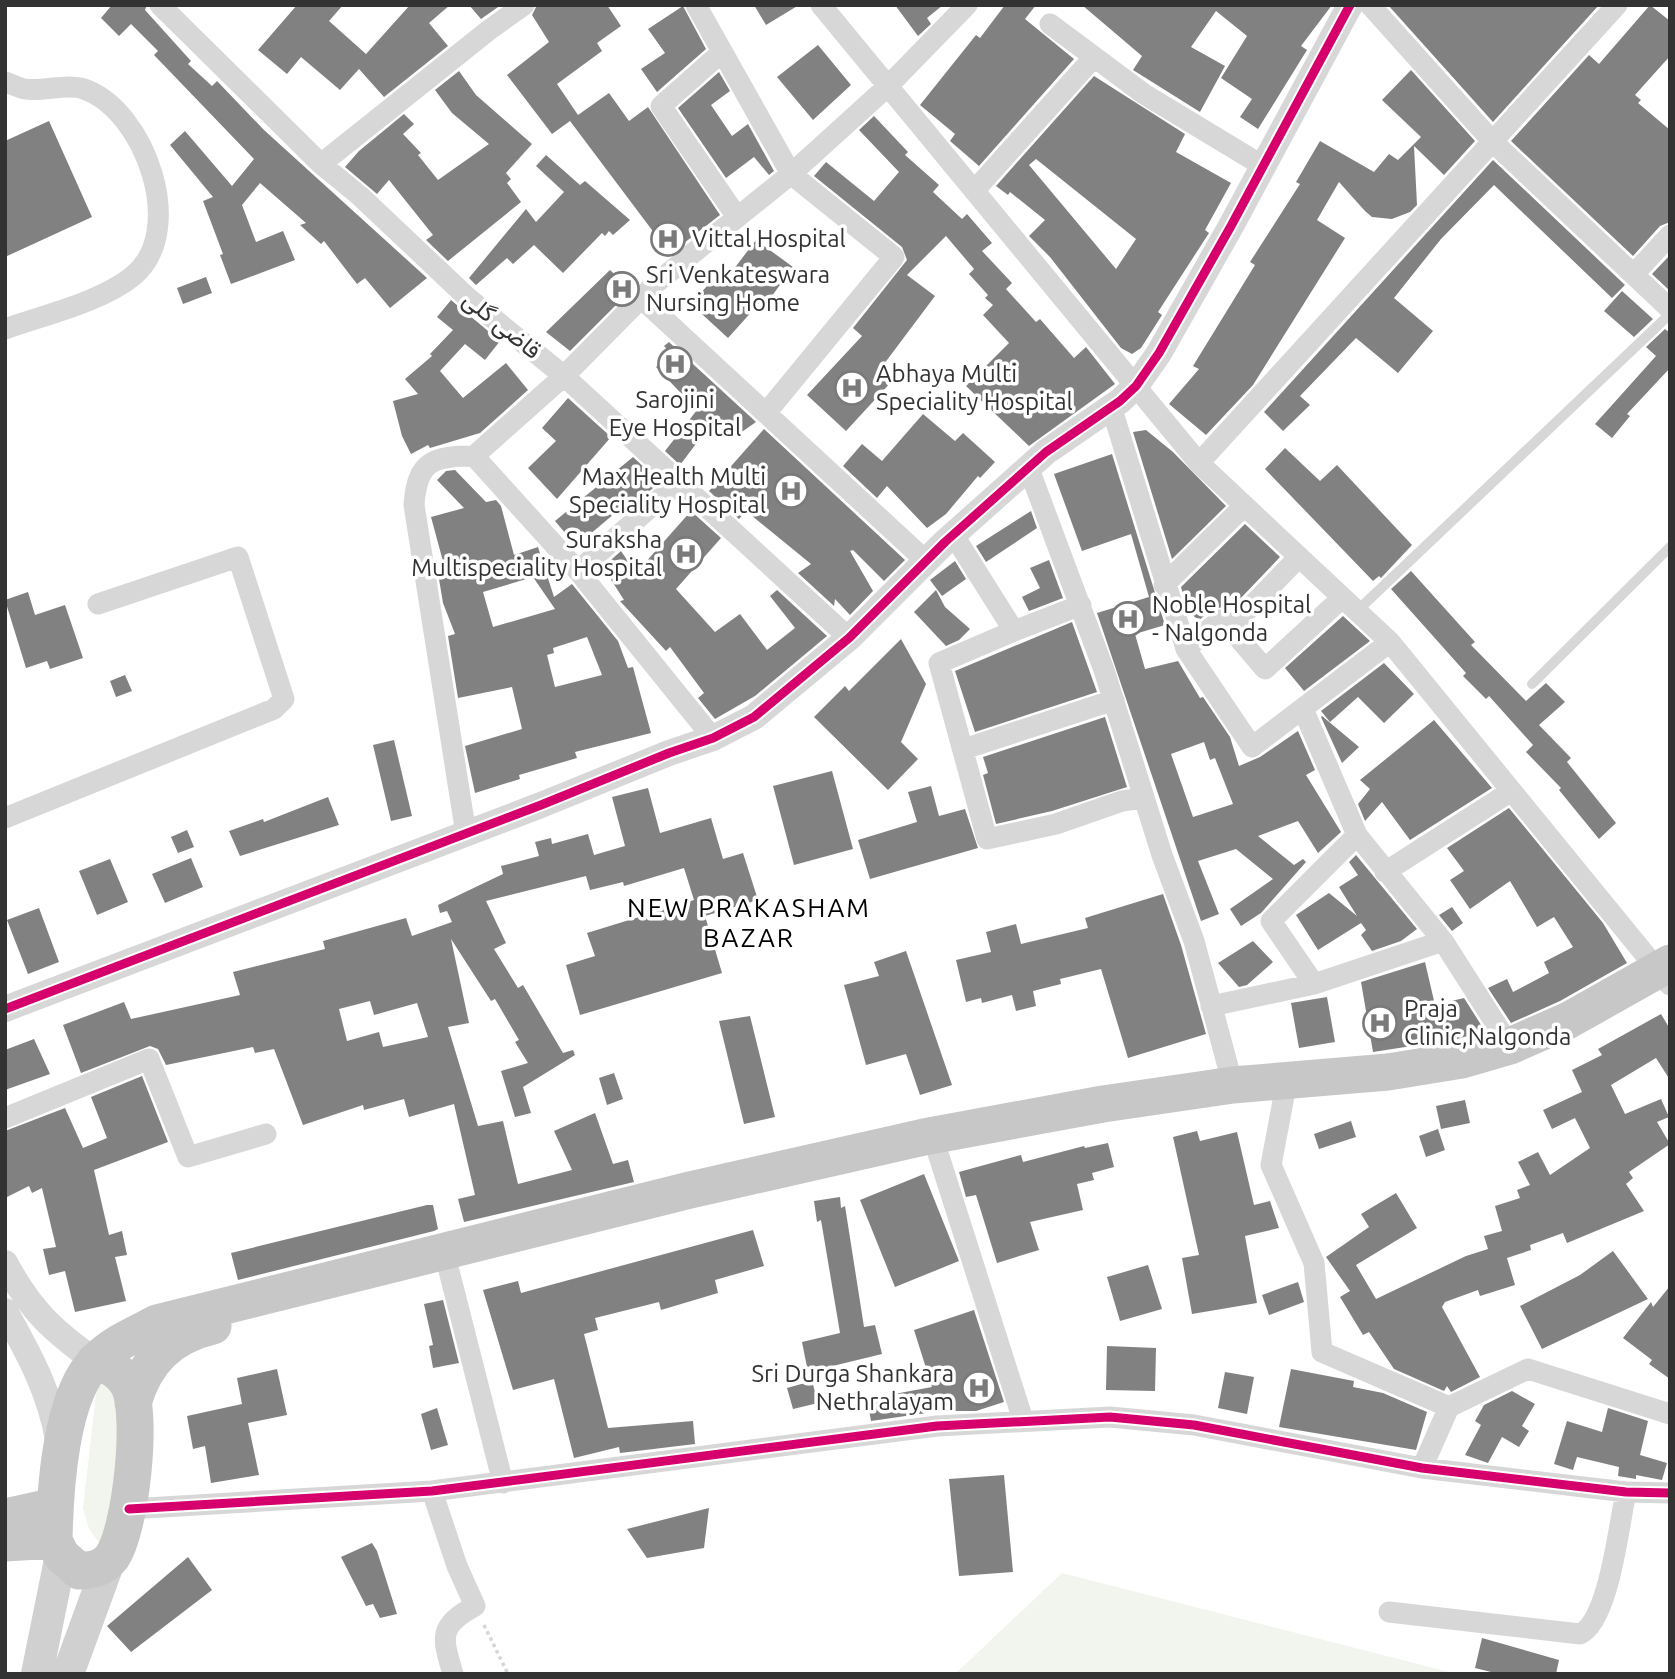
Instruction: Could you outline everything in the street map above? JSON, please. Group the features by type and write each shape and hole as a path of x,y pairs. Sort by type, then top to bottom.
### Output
{"highway":[{"path":"1667,977 1579,1036 1507,1065 1467,1077 1385,1089 1284,1096 936,1147 449,1271 202,1329 174,1341 152,1359 139,1381 133,1403 129,1509 120,1542 110,1559 96,1570 79,1572 56,1534 69,1407 80,1382 95,1361 123,1340 157,1323 690,1190 923,1137 1102,1104 1233,1085 1388,1072 1462,1060 1510,1046 1667,977"},
{"path":"95,1361 122,1375 133,1403"},
{"path":"5,1517 56,1534"},
{"path":"5,1543 56,1534"}],"main road":[{"path":"37,1674 56,1534"},
{"path":"68,1674 76,1645 110,1559"}],"street":[{"name":"قاضی گلی","path":"160,5 321,164 360,196 468,298 564,376 849,638"},
{"path":"321,164 524,5"},
{"path":"696,5 791,174 894,257 766,413"},
{"path":"821,5 1199,463 1297,558 1390,642 1510,792 1576,866 1667,977"},
{"path":"466,834 414,505 415,486 432,460 444,456 474,456 564,376 641,298 791,174 888,86 967,5"},
{"path":"5,1009 466,834 669,752 713,738 754,717 849,638 953,534 1046,452 1136,386 1159,353 1350,5"},
{"path":"1370,5 1493,142 1634,274 1670,312"},
{"path":"1199,463 1493,142 1604,10"},
{"path":"1050,24 1093,58 1263,166"},
{"path":"722,52 661,106 737,217"},
{"path":"974,191 1093,58"},
{"path":"5,82 25,89 83,89 124,117 150,165 159,230 150,256 132,276 103,293 5,329"},
{"path":"1634,274 1670,235"},
{"path":"641,298 926,561"},
{"path":"1111,406 1164,585 1186,649 1252,747 1390,642"},
{"path":"474,456 578,572 713,738"},
{"path":"1029,469 1081,605 1194,941 1233,1085"},
{"path":"578,572 679,481"},
{"path":"1164,585 1244,506"},
{"path":"953,534 1014,631"},
{"path":"5,818 274,709 284,699 238,556 98,604"},
{"path":"1230,628 1297,558"},
{"path":"1081,605 939,663 987,839 1056,824 1122,801 1144,798"},
{"path":"1186,649 1220,620 1265,669 1350,605"},
{"path":"964,749 1114,700"},
{"path":"1303,709 1357,835 1443,941 1510,1046"},
{"path":"1385,872 1510,792"},
{"path":"1314,984 1271,920 1357,835"},
{"path":"1211,1006 1314,984 1443,941"},
{"path":"5,1118 149,1059 188,1157 265,1134"},
{"path":"1284,1096 1271,1165 1314,1263 1322,1352 1449,1407"},
{"path":"936,1147 1023,1420"},
{"path":"5,1263 21,1293 51,1329 95,1361"},
{"path":"449,1271 503,1483"},
{"path":"5,1311 35,1364 52,1404 62,1459"},
{"path":"1422,1468 1449,1407 1528,1369 1670,1414"},
{"path":"129,1509 432,1491 937,1426 1110,1418 1194,1425 1422,1468 1626,1492 1668,1486"},
{"path":"432,1491 457,1566 475,1606 453,1618 447,1627 443,1641 453,1674"},
{"path":"1389,1612 1580,1634 1589,1630 1602,1608 1626,1492"}],"lane":[{"path":"1350,605 1670,312"},
{"path":"1532,684 1670,547"}],"path":[{"path":"475,1606 508,1674"}],"shaded area":[{"path":"101,1381 123,1391 115,1511 101,1545 89,1529 83,1508 96,1394"},
{"path":"1062,1573 1457,1674 955,1674"}],"building":[{"path":"112,5 147,5 145,10 191,61 188,64 212,86 217,81 264,130 427,278 390,308 365,278 357,284 324,241 321,244 300,225 306,223 260,183 242,205 256,242 283,231 295,260 231,284 203,201 213,197 170,145 185,131 232,186 254,159 154,55 158,51 131,24 119,36 101,18"},
{"path":"297,5 343,5 329,21 366,54 410,5 450,5 429,23 448,46 384,97 359,69 340,90 301,57 287,74 258,50"},
{"path":"469,5 501,5 481,19"},
{"path":"537,5 607,5 621,26 597,43 602,51 557,84 578,115 609,93 629,121 648,107 720,215 670,254 570,121 552,134 507,75 549,42 532,15"},
{"path":"754,5 799,5 766,25"},
{"path":"895,5 943,5 927,18 931,24 918,36"},
{"path":"1005,5 1036,5 1025,19 1074,59 979,166 950,141 955,134 920,105 976,35 980,38"},
{"path":"1082,5 1332,5 1301,46 1307,50 1258,129 1240,117 1252,99 1221,78 1247,36 1216,11 1191,47 1225,66 1200,112 1133,70 1142,56"},
{"path":"1388,5 1599,5 1493,122"},
{"path":"1650,5 1670,21 1670,56 1635,95 1641,100 1638,103 1670,130 1670,222 1660,226 1633,256 1511,141 1589,55 1599,64"},
{"path":"683,6 706,49 657,92 641,69 665,53 648,29"},
{"path":"818,45 851,85 813,120 777,77"},
{"path":"1411,70 1475,141 1444,175 1414,146 1417,205 1410,212 1392,219 1372,217 1339,182 1317,220 1345,238 1253,385 1206,435 1169,404 1199,369 1193,366 1255,265 1250,262 1300,184 1296,182 1320,141 1374,172 1389,154 1398,160 1421,137 1382,100"},
{"path":"459,71 476,95 532,144 506,173 511,179 507,183 521,202 448,261 426,240 433,235 389,180 377,194 345,167 359,151 404,114 414,124 403,134 421,153 418,155 438,180 489,144 452,113 435,90"},
{"path":"719,72 730,91 711,105 732,136 748,124 774,171 769,175 754,157 726,178 678,108"},
{"path":"1094,76 1185,134 1176,152 1231,183 1205,230 1209,233 1158,312 1162,315 1141,348 1132,354 1121,348 1050,257 1029,236 1045,220 1010,192 1008,195 996,186","holes":["1036,159 1136,239 1116,269 1029,165"]},
{"path":"874,116 908,152 905,155 939,185 933,192 962,219 967,214 992,243 982,251 1012,283 1006,289 1036,322 1040,319 1074,358 1086,347 1115,384 1029,446 966,386 1009,343 983,315 993,305 985,298 988,295 969,274 974,269 946,236 907,275 935,296 881,368 893,380 846,431 807,395 862,336 853,328 907,260 902,247 814,176 826,162 874,201 899,172 859,130"},
{"path":"49,121 92,217 5,257 5,141"},
{"path":"546,155 580,185 585,181 630,220 613,235 609,231 605,236 602,233 563,273 534,245 513,264 507,258 476,285 469,278 526,209 536,222 564,192 536,166"},
{"path":"1493,160 1625,285 1612,298 1494,185 1441,239 1394,298 1433,331 1398,373 1356,338 1300,396 1310,405 1283,431 1264,412"},
{"path":"756,240 793,267 769,300 765,297 728,338 691,304 723,268 730,274"},
{"path":"1670,255 1670,291 1652,274"},
{"path":"610,270 631,290 570,351 546,332"},
{"path":"206,277 212,293 183,304 177,288"},
{"path":"1622,291 1653,319 1634,337 1604,311"},
{"path":"451,300 500,341 485,360 465,344 440,371 463,398 506,363 528,390 480,433 430,448 428,445 411,454 402,436 393,401 418,394 405,379 432,356 430,354 453,330 437,317"},
{"path":"1665,329 1670,333 1670,368 1627,414 1630,416 1612,438 1595,424 1656,356 1646,347"},
{"path":"669,342 756,422 736,436 714,420 680,465 665,451 697,410 656,367 671,353 664,346"},
{"path":"568,398 611,437 557,499 528,468 556,441 542,428"},
{"path":"923,414 955,441 963,433 995,462 980,478 978,476 946,514 927,528 887,486 877,498 843,466 862,444 882,461"},
{"path":"764,429 905,560 884,581 853,550 850,551 873,591 850,615 835,599 834,606 798,573 811,564 746,511 739,519 709,491"},
{"path":"1146,430 1173,452 1226,506 1172,559 1133,432"},
{"path":"1285,448 1320,481 1337,465 1412,545 1381,578 1379,576 1373,581 1265,469"},
{"path":"1112,454 1165,625 1135,634 1145,669 1178,661 1200,698 1203,697 1230,737 1239,766 1260,757 1298,731 1315,770 1306,775 1341,832 1318,853 1298,821 1258,836 1294,865 1303,859 1306,862 1261,913 1241,926 1230,909 1273,879 1236,849 1198,861 1219,914 1201,921 1097,613 1149,597 1131,534 1082,551 1054,474","holes":["1204,742 1210,760 1215,758 1233,804 1193,817 1171,754"]},
{"path":"633,457 660,482 631,507 627,503 576,546 555,521"},
{"path":"455,470 486,502 496,500 501,506 514,555 538,547 554,597 572,584 618,641 628,668 633,667 651,733 575,752 577,758 519,775 520,779 475,793 465,746 522,729 512,687 458,698 448,636 455,634 443,603 437,567 444,565 431,517 464,508 437,480 446,471","holes":["533,577 555,609 493,627 483,592","587,637 602,675 555,687 547,655 554,653 553,648"]},
{"path":"691,511 721,538 676,589 715,632 740,614 767,650 795,628 770,596 777,590 827,636 755,696 715,719 698,698 704,693 670,647 666,651 620,601 624,600 603,567 621,551 636,573"},
{"path":"1031,511 1037,528 986,562 976,546"},
{"path":"1245,524 1280,557 1239,600 1232,594 1222,607 1212,610 1199,620 1188,612 1181,587"},
{"path":"1049,560 1063,598 1029,611 1022,597 1040,588 1030,568"},
{"path":"955,561 966,579 942,596 930,580"},
{"path":"1411,571 1475,642 1471,645 1526,701 1546,683 1565,702 1539,725 1571,758 1567,762 1616,823 1599,839 1559,790 1561,788 1526,752 1533,745 1489,696 1486,699 1463,676 1466,673 1391,589"},
{"path":"936,590 945,607 970,629 959,640 946,646 914,612"},
{"path":"28,592 35,615 65,605 83,658 50,669 47,661 26,668 5,600"},
{"path":"1343,616 1370,641 1304,691 1285,668"},
{"path":"1072,622 1097,692 975,732 955,671"},
{"path":"901,639 926,684 901,742 918,759 888,790 814,717 845,686 849,691"},
{"path":"1384,663 1414,694 1384,723 1358,697 1330,722 1321,711"},
{"path":"125,675 132,691 116,697 110,681"},
{"path":"1105,717 1127,787 1052,811 996,824 983,775 988,773 983,757"},
{"path":"1321,717 1359,747 1342,763"},
{"path":"1434,720 1492,788 1410,840 1382,802 1365,821 1358,804 1370,789 1360,780"},
{"path":"394,740 412,816 391,821 373,745"},
{"path":"832,771 853,849 794,865 773,786"},
{"path":"931,786 939,816 965,809 978,848 870,879 858,840 917,822 908,792"},
{"path":"648,788 660,833 711,818 723,859 743,853 758,900 705,916 722,973 580,1015 566,965 595,956 587,933 694,900 684,868 624,886 623,882 590,890 586,876 486,901 506,943 494,949 518,988 523,985 563,1053 573,1050 575,1055 523,1087 531,1113 515,1117 501,1071 528,1063 515,1042 519,1040 495,999 491,1001 451,939 469,1023 448,1027 478,1126 503,1121 518,1184 572,1170 554,1131 595,1113 613,1164 628,1160 634,1182 464,1222 458,1199 475,1195 454,1104 409,1117 404,1099 364,1110 363,1105 303,1125 274,1049 255,1053 253,1047 166,1065 158,1049 150,1046 81,1073 63,1025 124,1002 131,1019 240,995 233,972 325,949 323,941 406,918 412,936 452,922 447,911 440,913 438,905 503,874 501,866 539,856 535,842 551,838 552,844 588,834 594,855 625,846 612,797","holes":["370,1001 374,1015 417,1003 428,1037 383,1047 379,1032 347,1041 339,1009"]},
{"path":"328,797 339,825 240,856 229,831 263,819 264,822"},
{"path":"1509,808 1603,923 1627,963 1560,1001 1511,1023 1488,988 1507,979 1513,992 1549,973 1544,962 1573,947 1554,917 1537,927 1510,881 1470,909 1450,880 1464,871 1447,848"},
{"path":"187,830 194,847 178,853 171,837"},
{"path":"1356,855 1417,929 1401,941 1372,951 1361,935 1366,930 1361,923 1318,950 1296,915 1329,893 1357,916 1339,887 1358,875 1349,862"},
{"path":"191,858 203,887 165,903 152,874"},
{"path":"110,859 128,902 97,915 79,871"},
{"path":"1163,894 1181,945 1206,1034 1128,1058 1101,969 1060,979 1061,984 1033,991 1036,1006 1016,1011 1012,995 982,1003 981,998 966,1002 956,960 991,952 986,932 1016,924 1021,944 1088,928 1085,918"},
{"path":"1452,907 1463,923 1452,931 1439,915"},
{"path":"39,908 59,962 28,974 7,920"},
{"path":"1253,941 1273,962 1247,985 1239,987 1218,963"},
{"path":"906,951 952,1085 920,1095 906,1054 866,1065 844,985 879,976 874,962"},
{"path":"1425,962 1435,1005 1464,998 1485,1031 1457,1039 1373,1052 1361,982"},
{"path":"1327,997 1335,1042 1299,1048 1291,1003"},
{"path":"1661,1014 1670,1029 1670,1080 1656,1058 1611,1085 1625,1114 1661,1099 1669,1117 1657,1122 1670,1144 1629,1172 1633,1178 1626,1184 1644,1211 1567,1243 1563,1233 1530,1245 1531,1250 1507,1258 1515,1285 1480,1296 1478,1290 1445,1302 1442,1307 1480,1377 1451,1392 1447,1386 1444,1391 1394,1369 1369,1332 1363,1335 1340,1297 1350,1291 1326,1257 1369,1227 1361,1214 1396,1193 1417,1228 1356,1265 1376,1299 1466,1256 1488,1249 1484,1236 1502,1231 1495,1206 1520,1198 1517,1190 1530,1185 1518,1162 1538,1152 1550,1175 1590,1148 1575,1118 1552,1129 1543,1110 1582,1092 1572,1070 1602,1055 1598,1049"},
{"path":"750,1016 775,1117 744,1124 719,1021"},
{"path":"34,1039 50,1074 5,1090 5,1050"},
{"path":"614,1073 623,1099 607,1105 599,1078"},
{"path":"142,1076 168,1142 94,1170 109,1235 122,1231 127,1255 115,1257 126,1301 75,1312 65,1271 49,1275 43,1249 56,1247 42,1188 32,1193 29,1186 5,1198 5,1131 65,1108 83,1148 107,1138 91,1097"},
{"path":"1465,1100 1470,1123 1441,1129 1436,1106"},
{"path":"1351,1121 1356,1137 1319,1149 1314,1134"},
{"path":"1438,1129 1445,1150 1426,1157 1419,1136"},
{"path":"1197,1131 1200,1141 1237,1132 1254,1205 1270,1201 1279,1228 1245,1236 1257,1303 1192,1314 1182,1258 1199,1255 1173,1137"},
{"path":"1108,1143 1114,1167 1092,1173 1094,1180 1077,1184 1083,1210 1030,1222 1039,1250 997,1263 976,1195 966,1197 959,1172 1021,1155 1023,1162 1084,1146 1085,1148"},
{"path":"924,1174 959,1261 895,1287 860,1200"},
{"path":"840,1197 841,1208 845,1206 864,1327 875,1325 882,1354 808,1372 802,1342 840,1333 821,1220 817,1222 814,1201"},
{"path":"433,1205 438,1229 434,1231 238,1280 231,1253"},
{"path":"753,1230 764,1266 715,1280 718,1293 661,1310 659,1302 595,1318 598,1330 584,1334 608,1428 693,1421 695,1444 620,1453 619,1447 574,1458 554,1379 513,1390 483,1290 518,1281 521,1293"},
{"path":"1613,1251 1648,1299 1542,1349 1520,1306 1580,1275"},
{"path":"1148,1265 1162,1309 1120,1321 1107,1277"},
{"path":"1298,1282 1304,1302 1269,1315 1262,1295"},
{"path":"1670,1286 1670,1379 1649,1364 1652,1360 1623,1338 1651,1302 1653,1307"},
{"path":"443,1300 459,1363 433,1368 429,1346 433,1345 424,1304"},
{"path":"974,1310 1004,1402 976,1411 940,1411 871,1421 867,1399 932,1387 914,1330"},
{"path":"1107,1346 1156,1348 1155,1391 1106,1390"},
{"path":"277,1369 287,1415 248,1423 259,1475 211,1483 205,1446 193,1449 187,1416 242,1404 237,1378"},
{"path":"1291,1369 1354,1381 1353,1387 1383,1393 1427,1412 1416,1450 1279,1427"},
{"path":"1225,1372 1254,1377 1247,1414 1218,1408"},
{"path":"812,1381 818,1403 793,1409 787,1388"},
{"path":"1512,1391 1535,1404 1522,1426 1529,1431 1519,1447 1502,1437 1488,1463 1465,1455 1481,1425 1475,1421 1484,1405"},
{"path":"437,1408 448,1445 431,1450 421,1414"},
{"path":"1608,1408 1648,1421 1640,1455 1667,1463 1662,1480 1636,1475 1636,1479 1618,1476 1619,1467 1577,1457 1573,1470 1554,1464 1567,1421 1602,1432"},
{"path":"1004,1475 1013,1572 959,1576 949,1479"},
{"path":"709,1508 704,1548 647,1558 627,1529"},
{"path":"372,1543 397,1614 380,1618 373,1604 366,1606 341,1557"},
{"path":"188,1557 212,1590 131,1652 107,1626"},
{"path":"1482,1638 1559,1660 1556,1674 1499,1674 1475,1668"}],"cycle path":[{"path":"5,1009 713,738 754,717 849,638 945,542 1046,452 1120,401 1136,386 1159,353 1231,226 1350,5"},
{"path":"129,1509 432,1491 937,1426 1110,1417 1194,1425 1422,1468 1626,1492 1670,1493"}],"place":[{"name":"Vittal Hospital","path":"668,239"},
{"name":"Sri Venkateswara Nursing Home","path":"622,289"},
{"name":"Sarojini Eye Hospital","path":"675,364"},
{"name":"Abhaya Multi Speciality Hospital","path":"852,388"},
{"name":"Max Health Multi Speciality Hospital","path":"791,491"},
{"name":"Suraksha Multispeciality Hospital","path":"686,554"},
{"name":"Noble Hospital - Nalgonda","path":"1128,619"},
{"name":"Praja Clinic,Nalgonda","path":"1380,1023"},
{"name":"Sri Durga Shankara Nethralayam","path":"979,1388"}],"district":[{"name":"NEW PRAKASHAM BAZAR","path":"749,923"}]}
